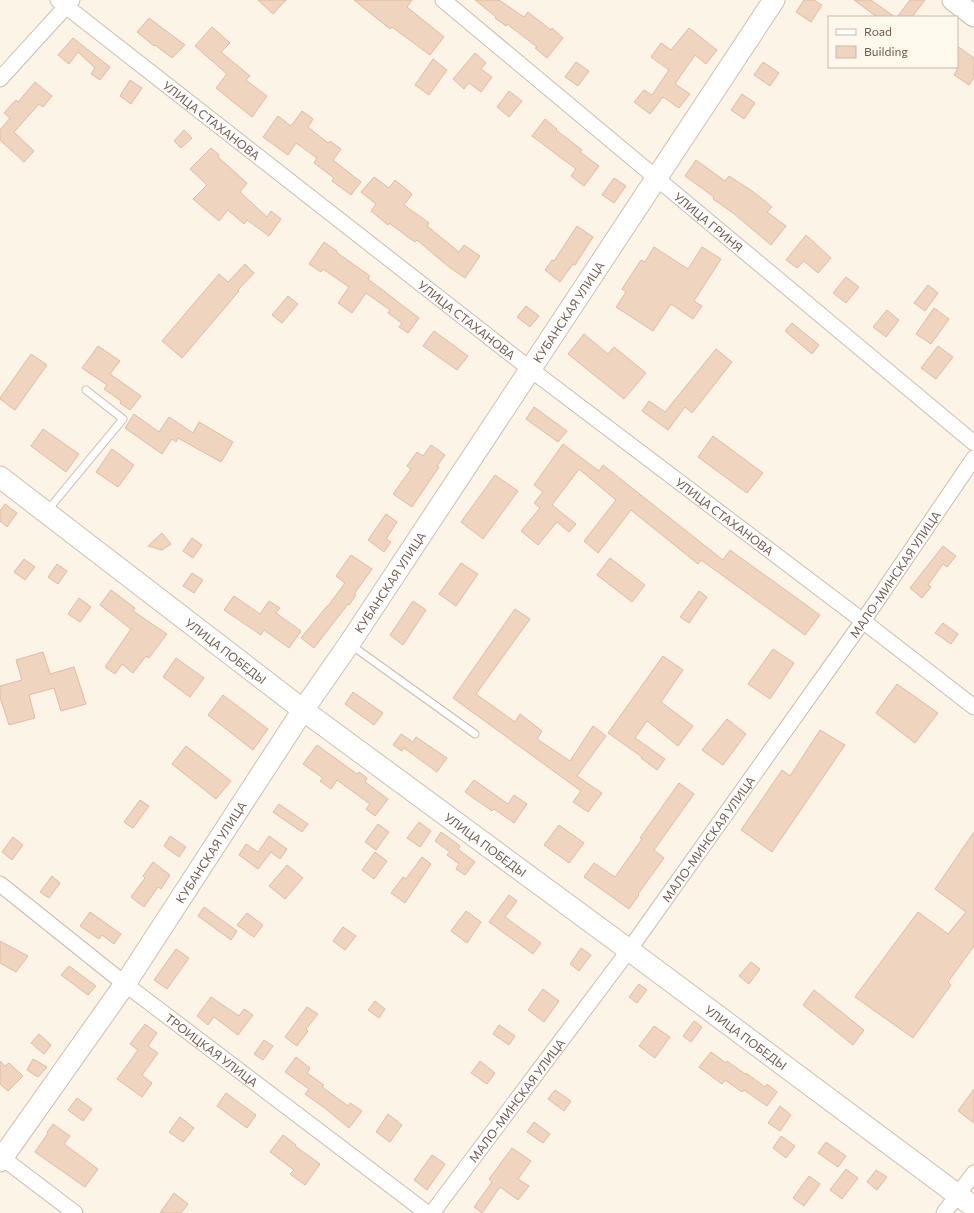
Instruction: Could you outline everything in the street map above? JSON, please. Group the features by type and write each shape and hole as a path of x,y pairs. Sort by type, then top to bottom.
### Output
{"street":[{"name":"УЛИЦА ГРИНЯ","path":"443,0 974,444"},
{"name":"КУБАНСКАЯ УЛИЦА","path":"1,1158 125,984 302,710 349,644 774,0"},
{"path":"953,0 974,16"},
{"path":"0,79 66,2"},
{"name":"УЛИЦА СТАХАНОВА","path":"66,2 530,369 863,620 974,707"},
{"name":"МАЛО-МИНСКАЯ УЛИЦА","path":"432,1213 629,950 863,620 974,458"},
{"name":"УЛИЦА ПОБЕДЫ","path":"0,477 302,710 629,950 966,1201"},
{"name":"ТРОИЦКАЯ УЛИЦА","path":"0,884 125,984 427,1213"},
{"path":"1,1158 75,1213"},
{"path":"944,1213 966,1201 974,1173"}],"lane":[{"path":"46,513 123,419 86,390"},
{"path":"349,644 475,734"}],"building":[{"path":"258,0 286,0 273,14"},
{"path":"354,0 412,0 407,7 444,37 430,55 392,27 390,29"},
{"path":"475,0 499,0 524,17 528,12 551,30 552,28 563,38 547,58 535,48 537,47 507,24 506,26 495,18 496,17"},
{"path":"804,0 814,0 822,5 811,22 796,12"},
{"path":"854,0 871,0 894,16 876,16"},
{"path":"910,0 925,0 913,16 898,16"},
{"path":"149,18 185,45 172,58 137,32"},
{"path":"212,27 230,43 221,52 250,76 246,80 267,96 252,117 216,88 227,74 195,46"},
{"path":"689,28 717,50 706,64 695,55 675,84 690,94 679,108 663,97 650,114 634,102 644,90 652,95 669,70 651,57 661,43 671,50"},
{"path":"73,38 110,67 100,80 91,74 95,68 78,52 69,64 58,55"},
{"path":"958,47 974,58 974,77 969,85 954,75 957,70"},
{"path":"475,53 486,63 481,69 492,77 481,92 469,83 464,89 453,79"},
{"path":"433,59 447,70 429,95 415,85"},
{"path":"576,62 589,71 578,86 565,77"},
{"path":"763,62 779,73 770,86 754,75"},
{"path":"130,80 142,88 131,104 120,96"},
{"path":"35,82 52,96 43,107 39,104 14,132 34,151 24,162 0,140 0,130 10,118 4,113 16,100 18,102"},
{"path":"509,91 522,101 509,117 497,107"},
{"path":"742,94 755,103 744,119 731,110"},
{"path":"302,111 313,119 308,127 328,143 330,141 341,149 333,160 361,182 351,195 332,181 334,178 314,163 317,158 296,143 288,155 263,137 278,116 291,126"},
{"path":"545,119 557,129 556,130 582,150 580,152 599,166 584,186 571,176 576,169 532,136"},
{"path":"184,130 192,138 181,148 174,141"},
{"path":"211,148 219,155 218,157 247,183 240,192 267,217 271,211 281,219 269,236 247,220 244,224 228,210 219,221 193,199 207,185 190,169"},
{"path":"696,160 725,181 729,176 755,193 772,207 767,212 786,226 771,245 733,213 713,199 714,197 685,176"},
{"path":"374,177 389,188 395,180 412,194 404,205 429,223 427,226 459,252 464,245 480,256 465,278 449,267 417,240 415,242 389,223 388,225 371,211 376,204 361,192"},
{"path":"614,178 626,186 614,203 602,195"},
{"path":"577,226 593,237 575,265 573,264 560,282 545,270 552,260 554,261"},
{"path":"806,235 831,258 818,273 804,261 797,268 786,260"},
{"path":"324,242 370,276 368,279 419,318 408,333 399,327 402,323 388,313 390,310 366,293 352,313 338,303 349,287 323,269 321,272 309,264"},
{"path":"654,247 688,269 702,247 721,259 694,301 702,306 693,319 671,304 653,331 616,307 626,292 622,289 641,260 645,262"},
{"path":"245,264 254,273 238,290 239,291 182,358 162,341 219,274 228,282"},
{"path":"846,277 859,287 846,303 833,293"},
{"path":"928,285 938,293 925,311 914,303"},
{"path":"288,296 298,304 282,323 272,315"},
{"path":"526,306 539,316 530,327 517,317"},
{"path":"934,308 949,319 931,344 916,334"},
{"path":"887,310 899,320 886,337 873,327"},
{"path":"792,323 819,345 812,354 785,331"},
{"path":"434,331 468,356 457,370 423,346"},
{"path":"584,334 608,354 614,347 646,373 624,399 568,354"},
{"path":"98,346 120,361 110,374 141,396 130,410 120,403 121,401 104,389 107,385 82,368"},
{"path":"938,346 953,357 936,379 921,368"},
{"path":"716,349 732,362 692,413 685,407 668,430 642,411 649,401 665,412"},
{"path":"31,354 47,365 15,410 0,398"},
{"path":"534,407 567,431 558,442 526,419"},
{"path":"134,414 159,432 169,417 193,433 199,422 233,442 221,462 178,438 176,442 172,439 162,454 125,428"},
{"path":"43,429 79,454 66,472 31,446"},
{"path":"713,436 763,473 747,493 698,457"},
{"path":"563,444 599,471 603,465 723,560 730,550 820,615 805,635 701,560 698,564 631,510 598,553 584,541 616,500 579,469 552,505 576,524 569,532 557,522 538,545 521,531 540,508 534,503 543,492 534,485"},
{"path":"431,445 445,455 437,466 439,467 412,507 393,494 411,469 407,466 417,452 423,456"},
{"path":"112,449 134,465 118,487 96,472"},
{"path":"495,475 518,491 483,539 461,522"},
{"path":"5,504 17,513 7,527 0,521 0,511"},
{"path":"386,514 397,522 386,539 391,542 384,552 368,540"},
{"path":"162,533 171,544 162,550 148,546"},
{"path":"192,538 202,545 193,558 183,551"},
{"path":"943,546 956,556 947,567 943,564 928,585 931,587 922,598 910,588"},
{"path":"351,555 372,569 354,594 356,595 349,605 348,604 314,648 301,638 345,583 336,576"},
{"path":"610,558 645,585 632,602 597,575"},
{"path":"24,559 35,567 25,580 14,572"},
{"path":"461,563 478,574 456,606 439,594"},
{"path":"57,564 67,571 58,584 48,577"},
{"path":"192,573 203,580 194,593 183,586"},
{"path":"111,590 135,608 133,611 167,634 149,658 146,656 133,673 122,664 115,674 105,667 131,629 100,605"},
{"path":"699,591 707,597 689,623 680,617"},
{"path":"234,596 260,614 269,601 280,608 276,613 301,631 289,648 264,630 261,635 224,610"},
{"path":"79,598 91,607 80,622 68,614"},
{"path":"413,601 426,610 403,645 390,635"},
{"path":"515,609 530,619 476,694 515,722 520,714 542,731 537,739 570,761 593,726 606,736 577,776 602,793 588,812 573,802 581,791 453,698"},
{"path":"943,623 958,634 951,644 935,633"},
{"path":"773,649 794,663 770,699 748,684"},
{"path":"43,652 50,674 74,667 86,704 61,711 54,688 29,695 35,718 9,725 0,697 0,686 22,680 16,660"},
{"path":"663,656 683,670 661,702 693,726 678,746 647,721 635,738 665,759 657,770 641,758 642,757 608,733"},
{"path":"176,658 204,678 190,697 163,677"},
{"path":"897,684 938,713 915,743 876,713"},
{"path":"353,692 383,713 374,725 345,704"},
{"path":"223,695 268,729 253,750 208,715"},
{"path":"727,719 746,734 723,765 702,750"},
{"path":"820,730 845,745 772,852 741,830 782,770 790,776"},
{"path":"401,734 413,742 416,737 447,758 437,772 404,748 402,751 393,745"},
{"path":"317,745 357,774 359,772 367,778 365,782 388,799 375,816 366,809 370,804 337,780 331,789 320,781 323,778 303,764"},
{"path":"186,746 231,781 216,799 172,764"},
{"path":"474,780 508,804 514,795 527,804 514,823 494,809 492,811 465,792"},
{"path":"679,783 694,794 654,850 664,858 629,909 584,877 594,863 615,877 642,839 640,838"},
{"path":"140,800 149,806 133,828 124,822"},
{"path":"279,804 308,824 302,832 273,812"},
{"path":"419,822 431,831 420,847 407,838"},
{"path":"378,824 389,832 376,850 365,842"},
{"path":"559,825 584,843 569,863 544,845"},
{"path":"441,832 460,846 458,849 475,862 465,875 456,869 459,864 447,855 450,852 435,841"},
{"path":"974,832 974,946 948,982 951,985 913,1038 855,997 918,912 948,934 966,912 935,889"},
{"path":"170,836 186,847 179,857 164,846"},
{"path":"269,836 287,849 280,859 271,852 258,869 239,855 246,844 258,852"},
{"path":"13,837 23,845 12,860 2,852"},
{"path":"375,852 387,861 374,879 362,870"},
{"path":"422,857 431,864 405,903 391,893 403,877 406,879"},
{"path":"153,862 170,875 161,889 158,887 144,907 131,897 145,878 143,876"},
{"path":"287,865 303,878 285,899 269,886"},
{"path":"52,876 60,883 49,898 40,892"},
{"path":"509,895 517,901 505,917 541,943 533,954 489,922"},
{"path":"204,907 237,931 231,940 198,916"},
{"path":"466,911 481,922 467,943 451,931"},
{"path":"90,912 121,934 114,944 102,935 99,939 80,926"},
{"path":"247,913 263,925 254,937 237,925"},
{"path":"343,927 356,936 345,950 333,941"},
{"path":"0,941 28,956 16,972 0,963"},
{"path":"581,948 591,955 579,971 570,964"},
{"path":"176,949 189,958 167,989 154,980"},
{"path":"751,962 760,969 749,984 739,976"},
{"path":"69,966 96,986 88,995 61,975"},
{"path":"639,984 647,990 637,1003 629,997"},
{"path":"543,989 559,1001 544,1022 528,1010"},
{"path":"814,990 864,1030 853,1045 803,1005"},
{"path":"211,997 239,1016 244,1009 253,1015 238,1035 214,1017 208,1025 197,1016"},
{"path":"375,1001 385,1009 379,1018 368,1010"},
{"path":"307,1007 318,1014 306,1029 308,1031 297,1046 285,1037"},
{"path":"694,1021 702,1027 691,1042 683,1036"},
{"path":"145,1024 157,1033 148,1046 158,1053 142,1075 152,1083 142,1097 117,1079 138,1050 130,1044"},
{"path":"499,1025 515,1036 509,1045 493,1034"},
{"path":"654,1026 670,1037 655,1058 639,1046"},
{"path":"39,1034 51,1045 44,1054 31,1043"},
{"path":"264,1040 273,1046 263,1060 254,1054"},
{"path":"711,1052 726,1063 727,1061 745,1074 746,1073 765,1087 767,1084 777,1092 767,1106 744,1090 742,1092 725,1080 722,1084 699,1067"},
{"path":"296,1057 310,1068 307,1073 324,1085 322,1087 348,1106 350,1103 362,1111 349,1128 305,1094 309,1089 285,1072"},
{"path":"33,1059 47,1067 38,1077 27,1070"},
{"path":"0,1061 5,1066 9,1063 23,1076 8,1091 0,1084"},
{"path":"480,1061 495,1073 487,1084 471,1073"},
{"path":"974,1089 974,1123 958,1111"},
{"path":"555,1090 571,1101 564,1111 548,1099"},
{"path":"226,1093 256,1115 247,1128 217,1106"},
{"path":"77,1098 92,1109 83,1121 68,1110"},
{"path":"780,1106 791,1115 780,1131 768,1123"},
{"path":"388,1114 402,1125 390,1142 376,1132"},
{"path":"180,1117 194,1128 183,1142 169,1132"},
{"path":"534,1122 550,1134 543,1143 527,1132"},
{"path":"53,1124 70,1136 64,1144 98,1169 85,1187 35,1152"},
{"path":"283,1135 296,1145 295,1146 320,1164 305,1185 290,1174 294,1170 270,1152"},
{"path":"781,1136 795,1146 786,1158 773,1148"},
{"path":"826,1142 846,1156 838,1167 818,1153"},
{"path":"512,1148 531,1161 518,1179 529,1186 518,1200 500,1187 482,1213 474,1207 492,1182 489,1179"},
{"path":"432,1155 445,1164 427,1190 414,1180"},
{"path":"846,1169 858,1178 842,1199 830,1190"},
{"path":"876,1170 887,1177 877,1190 867,1182"},
{"path":"809,1176 820,1184 804,1206 793,1198"},
{"path":"174,1193 188,1204 181,1213 160,1213"}]}
